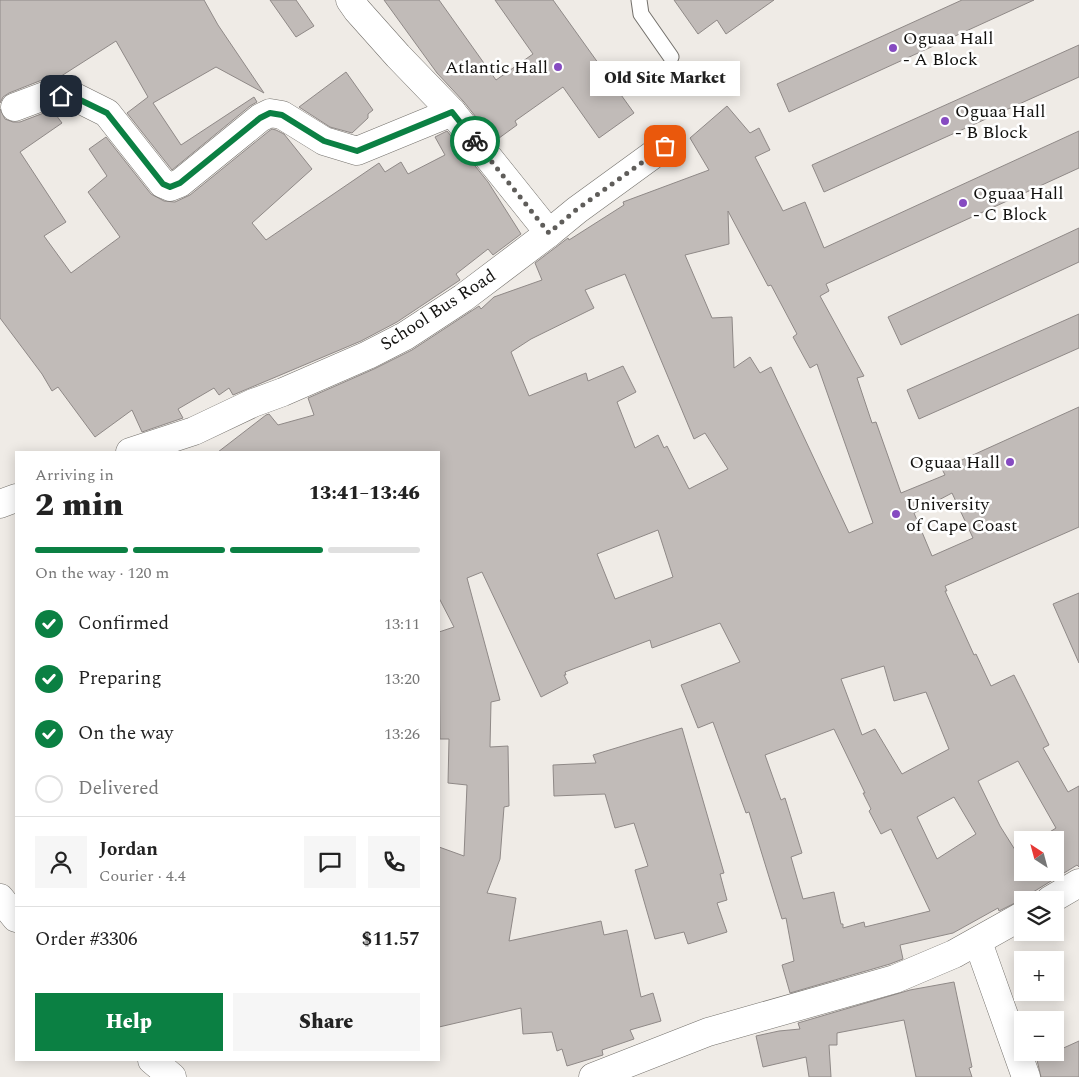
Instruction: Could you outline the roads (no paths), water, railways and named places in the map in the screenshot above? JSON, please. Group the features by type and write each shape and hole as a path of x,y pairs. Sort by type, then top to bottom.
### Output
{"street":[{"path":"350,0 398,56 452,112 549,233"},
{"path":"15,107 47,95 74,97 107,113 163,184 170,187 180,183 260,118 270,113 282,115 324,141 357,151 452,112"},
{"name":"School Bus Road","path":"133,451 194,431 253,403 359,359 402,338 464,298 576,210 665,146"},
{"path":"0,504 15,498"},
{"path":"1064,892 1079,883"},
{"path":"0,898 15,917"},
{"path":"592,1077 708,1032 895,979 954,954 1014,921"},
{"path":"978,942 1026,1077"},
{"path":"153,1061 172,1077"}],"lane":[{"path":"640,0 641,14 671,57"}],"place":[{"name":"Oguaa Hall - A Block","path":"893,48"},
{"name":"Atlantic Hall","path":"558,67"},
{"name":"Oguaa Hall - B Block","path":"945,121"},
{"name":"Old Site Market","path":"665,146"},
{"name":"Oguaa Hall - C Block","path":"963,203"},
{"name":"Oguaa Hall","path":"1010,462"},
{"name":"University of Cape Coast","path":"896,514"}]}
